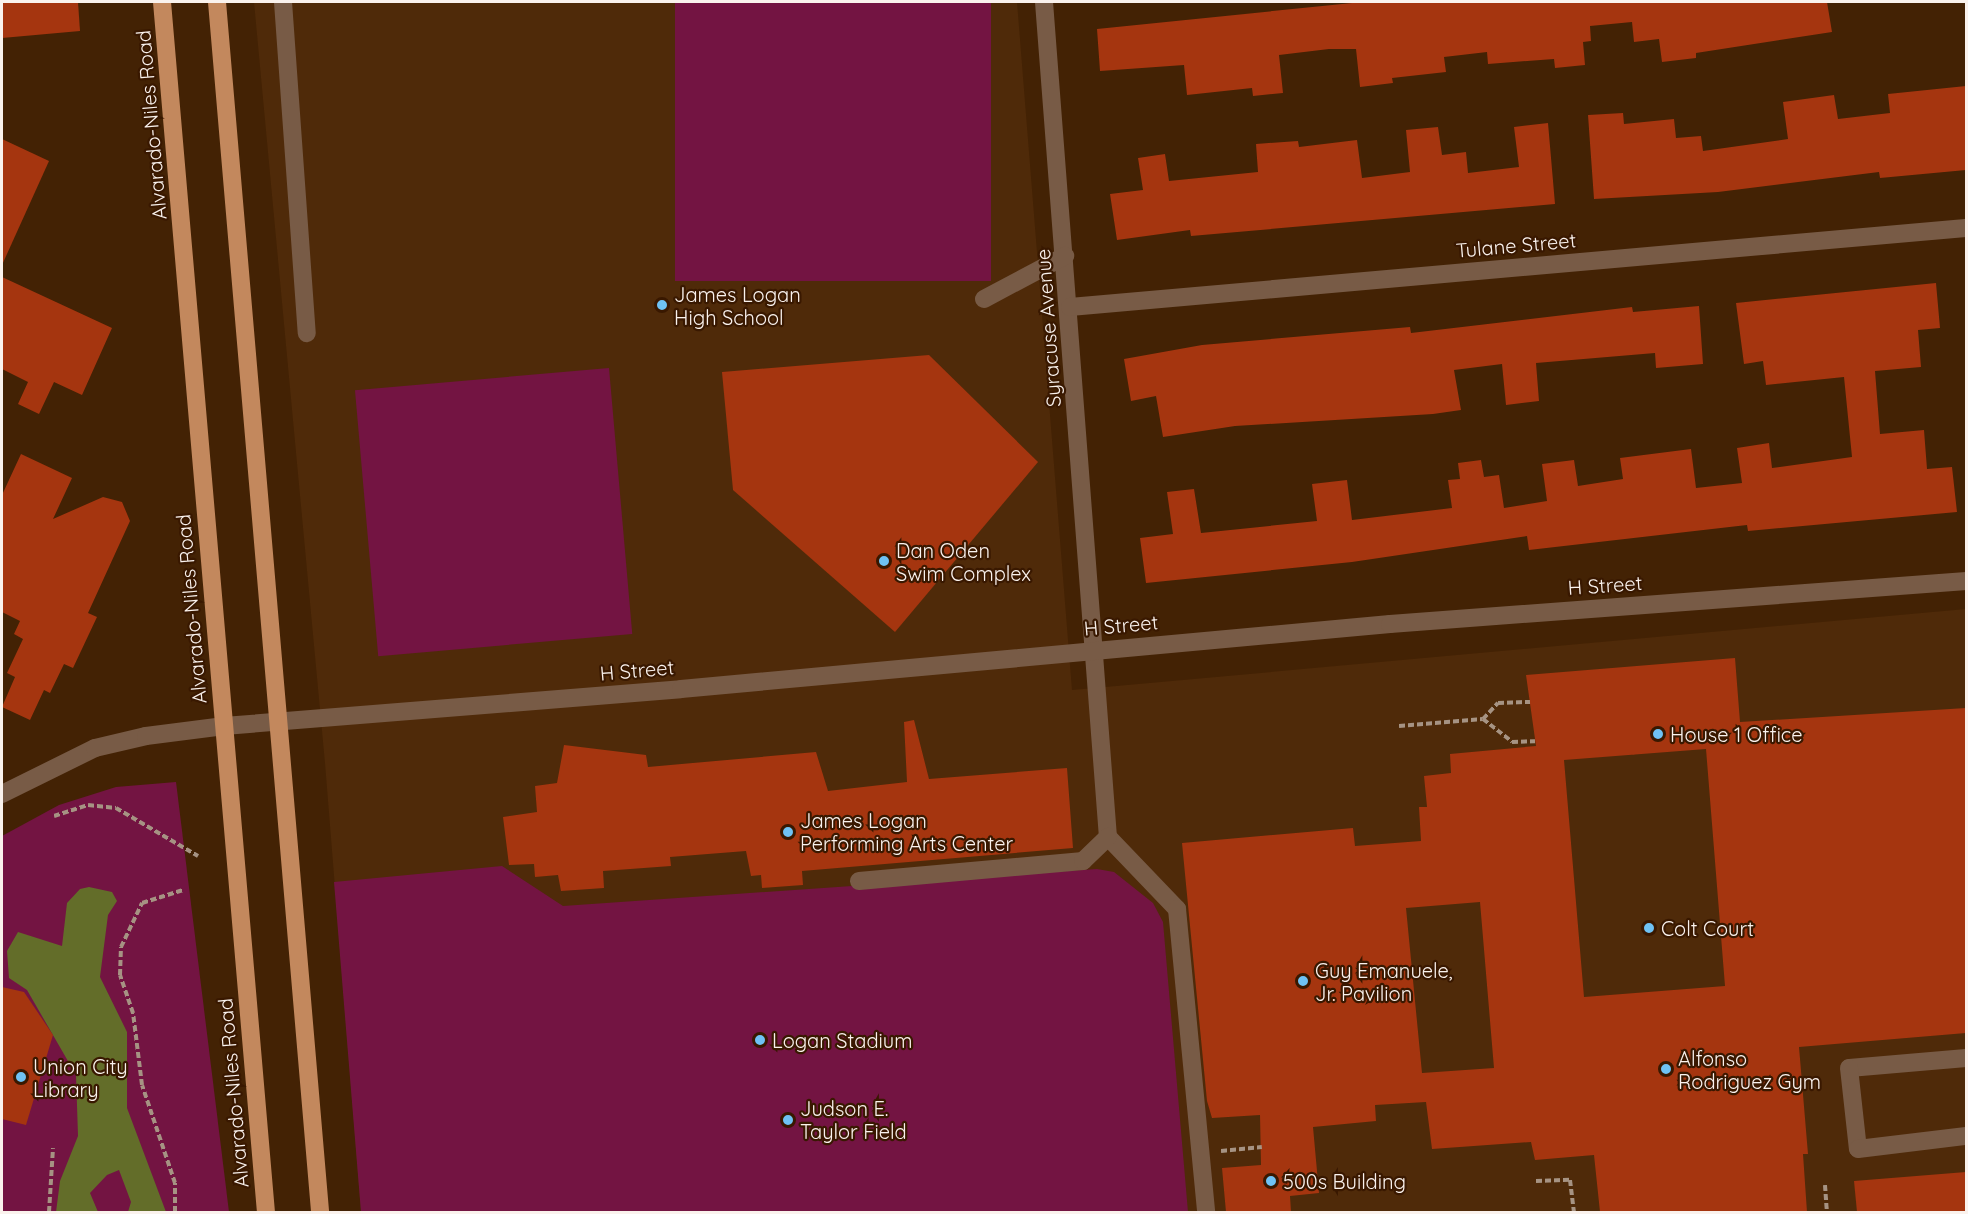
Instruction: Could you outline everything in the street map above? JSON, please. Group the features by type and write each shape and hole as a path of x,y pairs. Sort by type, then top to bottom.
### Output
{"main road":[{"name":"Alvarado-Niles Road","path":"162,2 266,1212"},
{"path":"217,2 320,1212"}],"street":[{"path":"284,2 307,333"},
{"name":"Syracuse Avenue","path":"1044,2 1070,307 1108,837"},
{"name":"Tulane Street","path":"1070,307 1966,228"},
{"path":"984,299 1065,256"},
{"name":"H Street","path":"2,794 47,768 95,748 146,736 224,726 280,723 1390,624 1966,581"},
{"path":"859,881 1083,861 1108,837 1177,909 1206,1212"},
{"path":"1966,1058 1849,1068 1858,1149 1966,1136"}],"path":[{"path":"1483,719 1498,702 1530,702"},
{"path":"1399,726 1483,719 1512,742 1535,741"},
{"path":"54,816 88,805 116,808 198,856"},
{"path":"175,1212 175,1183 142,1085 133,1013 120,975 121,947 142,903 183,890"},
{"path":"1199,1153 1262,1147"},
{"path":"49,1212 53,1148"},
{"path":"1536,1181 1570,1180 1574,1212"},
{"path":"1825,1185 1827,1212"}],"shaded area":[{"name":"James Logan High School","path":"254,2 1017,2 1072,690 1966,609 1966,1212 361,1212 325,763"},
{"path":"675,2 991,2 991,281 675,281"},
{"path":"609,368 632,634 378,656 355,390"},
{"path":"176,782 229,1212 2,1212 2,836 59,805 116,787"},
{"name":"Logan Stadium","path":"502,866 563,906 1097,869 1114,872 1153,903 1163,922 1188,1212 361,1212 334,882"},
{"path":"89,887 112,892 117,901 108,915 100,977 127,1032 127,1108 166,1212 128,1212 131,1202 119,1170 107,1175 90,1193 98,1212 56,1212 60,1181 78,1136 76,1075 27,990 9,978 7,951 18,932 62,946 67,903 80,889"}],"building":[{"path":"2,2 78,2 80,31 2,38"},
{"path":"1362,2 1827,2 1832,32 1696,53 1696,58 1662,62 1659,39 1634,42 1632,22 1590,26 1591,41 1583,42 1585,65 1555,68 1554,59 1488,64 1487,52 1444,57 1446,72 1392,78 1393,83 1360,87 1356,49 1329,49 1279,55 1283,93 1253,96 1252,88 1187,95 1184,65 1100,71 1097,29"},
{"path":"1966,86 1966,170 1880,178 1879,172 1718,192 1594,199 1588,115 1623,113 1624,124 1674,119 1676,138 1701,136 1703,151 1788,139 1783,102 1834,95 1838,119 1890,113 1888,94"},
{"path":"1548,123 1555,204 1191,236 1190,230 1117,240 1110,194 1143,190 1138,158 1165,154 1169,181 1258,172 1256,144 1298,141 1299,147 1357,140 1362,178 1410,172 1406,130 1438,127 1442,155 1466,152 1468,173 1519,167 1514,127"},
{"path":"2,139 49,161 2,265"},
{"path":"2,277 112,328 82,395 54,382 39,414 18,404 28,382 2,369"},
{"path":"1936,283 1940,328 1918,330 1921,367 1875,371 1880,434 1924,430 1927,469 1952,467 1957,512 1748,531 1747,525 1529,550 1527,536 1352,562 1146,583 1140,538 1173,534 1167,492 1194,489 1201,533 1317,521 1312,484 1347,480 1352,520 1452,508 1448,480 1460,479 1458,463 1481,460 1484,477 1499,475 1504,508 1547,501 1542,464 1574,460 1578,486 1623,479 1620,458 1691,449 1696,488 1742,483 1737,448 1769,443 1772,468 1852,457 1844,377 1766,385 1763,361 1744,364 1736,303"},
{"path":"1699,306 1703,364 1656,368 1655,353 1536,363 1539,401 1506,405 1502,364 1454,370 1461,410 1433,414 1235,426 1163,437 1156,396 1131,401 1124,359 1202,345 1410,327 1411,333 1632,307 1633,312"},
{"name":"Dan Oden Swim Complex","path":"929,355 1038,462 895,632 733,490 722,372"},
{"path":"21,454 72,478 53,519 103,497 122,502 130,521 88,613 97,617 73,668 64,664 50,693 44,690 30,720 2,707 15,677 7,673 23,639 14,634 20,621 2,612 2,495"},
{"path":"1735,658 1740,722 1966,708 1966,1033 1799,1047 1808,1154 1803,1154 1807,1212 1600,1212 1594,1155 1535,1160 1531,1142 1432,1149 1426,1102 1375,1105 1376,1121 1313,1127 1319,1193 1290,1196 1291,1212 1226,1212 1222,1168 1261,1165 1260,1115 1212,1118 1207,1101 1182,843 1353,828 1355,846 1421,841 1419,807 1427,807 1424,776 1451,773 1450,754 1536,746 1526,675","holes":["1706,749 1725,986 1584,997 1564,760","1480,902 1494,1068 1422,1073 1406,908"]},
{"name":"James Logan Performing Arts Center","path":"914,720 929,779 1067,768 1073,848 802,871 803,885 762,888 761,875 751,876 746,851 670,857 671,866 603,871 604,888 561,891 558,875 535,877 534,864 509,865 503,817 537,812 535,786 557,783 564,745 646,755 648,767 816,752 828,791 907,782 904,722"},
{"name":"Union City Library","path":"2,987 24,992 53,1035 26,1125 2,1119"},
{"path":"1966,1172 1966,1212 1857,1212 1854,1181"}],"place":[{"name":"James Logan High School","path":"662,305"},
{"name":"Dan Oden Swim Complex","path":"884,561"},
{"name":"House 1 Office","path":"1658,734"},
{"name":"James Logan Performing Arts Center","path":"788,832"},
{"name":"Colt Court","path":"1649,928"},
{"name":"Guy Emanuele, Jr. Pavilion","path":"1303,981"},
{"name":"Logan Stadium","path":"760,1040"},
{"name":"Alfonso Rodriguez Gym","path":"1666,1069"},
{"name":"Union City Library","path":"21,1077"},
{"name":"Judson E. Taylor Field","path":"788,1120"},
{"name":"500s Building","path":"1271,1181"}]}
